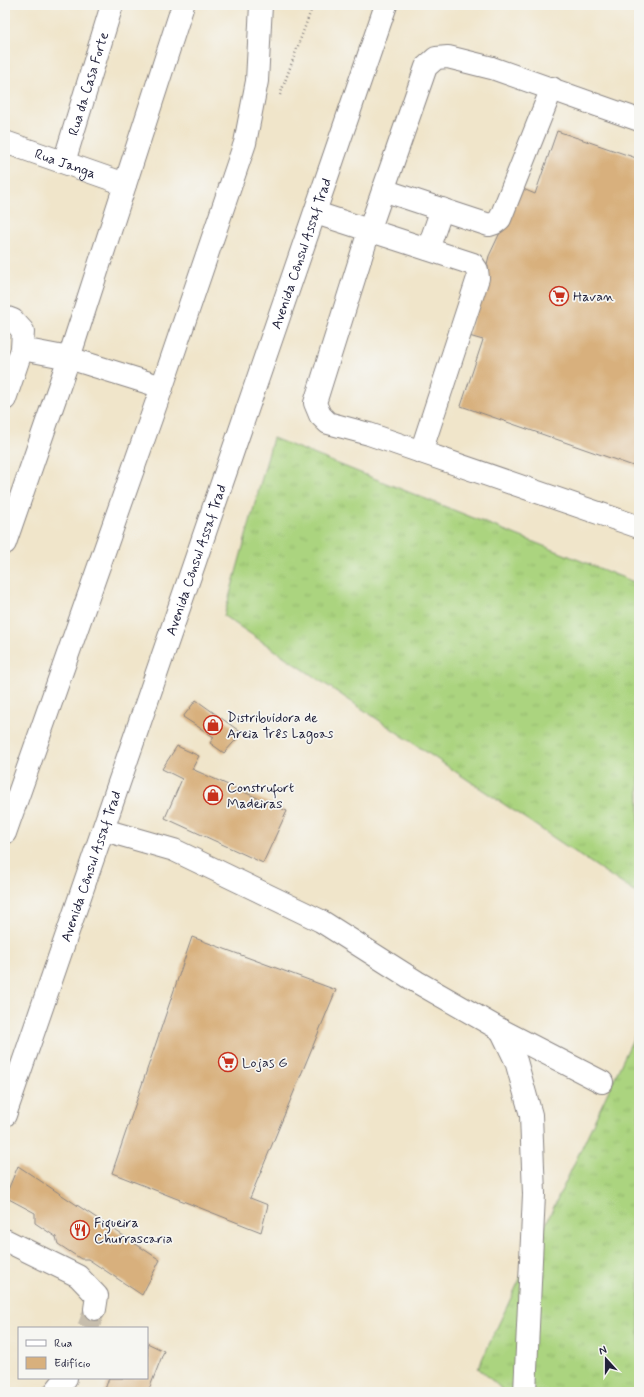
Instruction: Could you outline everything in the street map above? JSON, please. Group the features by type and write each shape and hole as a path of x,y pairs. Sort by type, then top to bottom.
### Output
{"main road":[{"name":"Rua da Casa Forte","path":"64,162 112,5"},
{"path":"5,542 69,358 183,5"},
{"path":"5,833 162,388 245,143 257,82 261,5"},
{"name":"Avenida Cônsul Assaf Trad","path":"5,1115 316,213 386,5"},
{"path":"639,120 492,68 448,57 436,58 426,67 369,231 315,403 320,415 328,423 369,434 639,527"},
{"path":"383,190 489,225 495,223 500,218 552,88"},
{"name":"Rua Janga","path":"5,142 125,184"},
{"path":"428,249 442,209"},
{"path":"316,213 473,264 477,270 478,278 421,452"},
{"path":"5,317 13,320 23,331 22,348 5,399"},
{"path":"22,348 69,358 162,388"},
{"path":"104,830 174,850 321,921 417,982 501,1030 602,1082"},
{"path":"501,1030 516,1061 531,1115 534,1194 525,1392"},
{"path":"5,1240 78,1276 97,1296 95,1309"},
{"path":"55,1392 65,1379"}],"path":[{"path":"277,102 313,5"}],"green space":[{"path":"273,438 639,584 639,895 224,616"},
{"path":"639,1026 639,1392 505,1392 478,1368"}],"building":[{"name":"Havan","path":"557,131 639,159 639,468 461,406 483,340 469,336 489,256 521,188 535,194"},
{"name":"Distribuidora de Areia Três Lagoas","path":"196,700 242,733 224,753 210,743 214,737 183,717"},
{"name":"Construfort Madeiras","path":"177,746 199,756 192,769 287,811 263,863 165,818 182,779 162,769"},
{"name":"Lojas G","path":"192,937 336,990 250,1198 268,1205 261,1232 112,1173"},
{"name":"Figueira Churrascaria","path":"18,1166 160,1260 142,1295 88,1259 81,1259 58,1244 56,1237 35,1223 35,1213 5,1197"},
{"path":"148,1343 164,1351 148,1392 104,1392 109,1379 148,1379"}],"tunnel":[{"path":"88,1327 95,1309"}],"place":[{"name":"Havan","path":"559,296"},
{"name":"Distribuidora de Areia Três Lagoas","path":"213,725"},
{"name":"Construfort Madeiras","path":"213,795"},
{"name":"Lojas G","path":"228,1062"},
{"name":"Figueira Churrascaria","path":"80,1230"}]}
